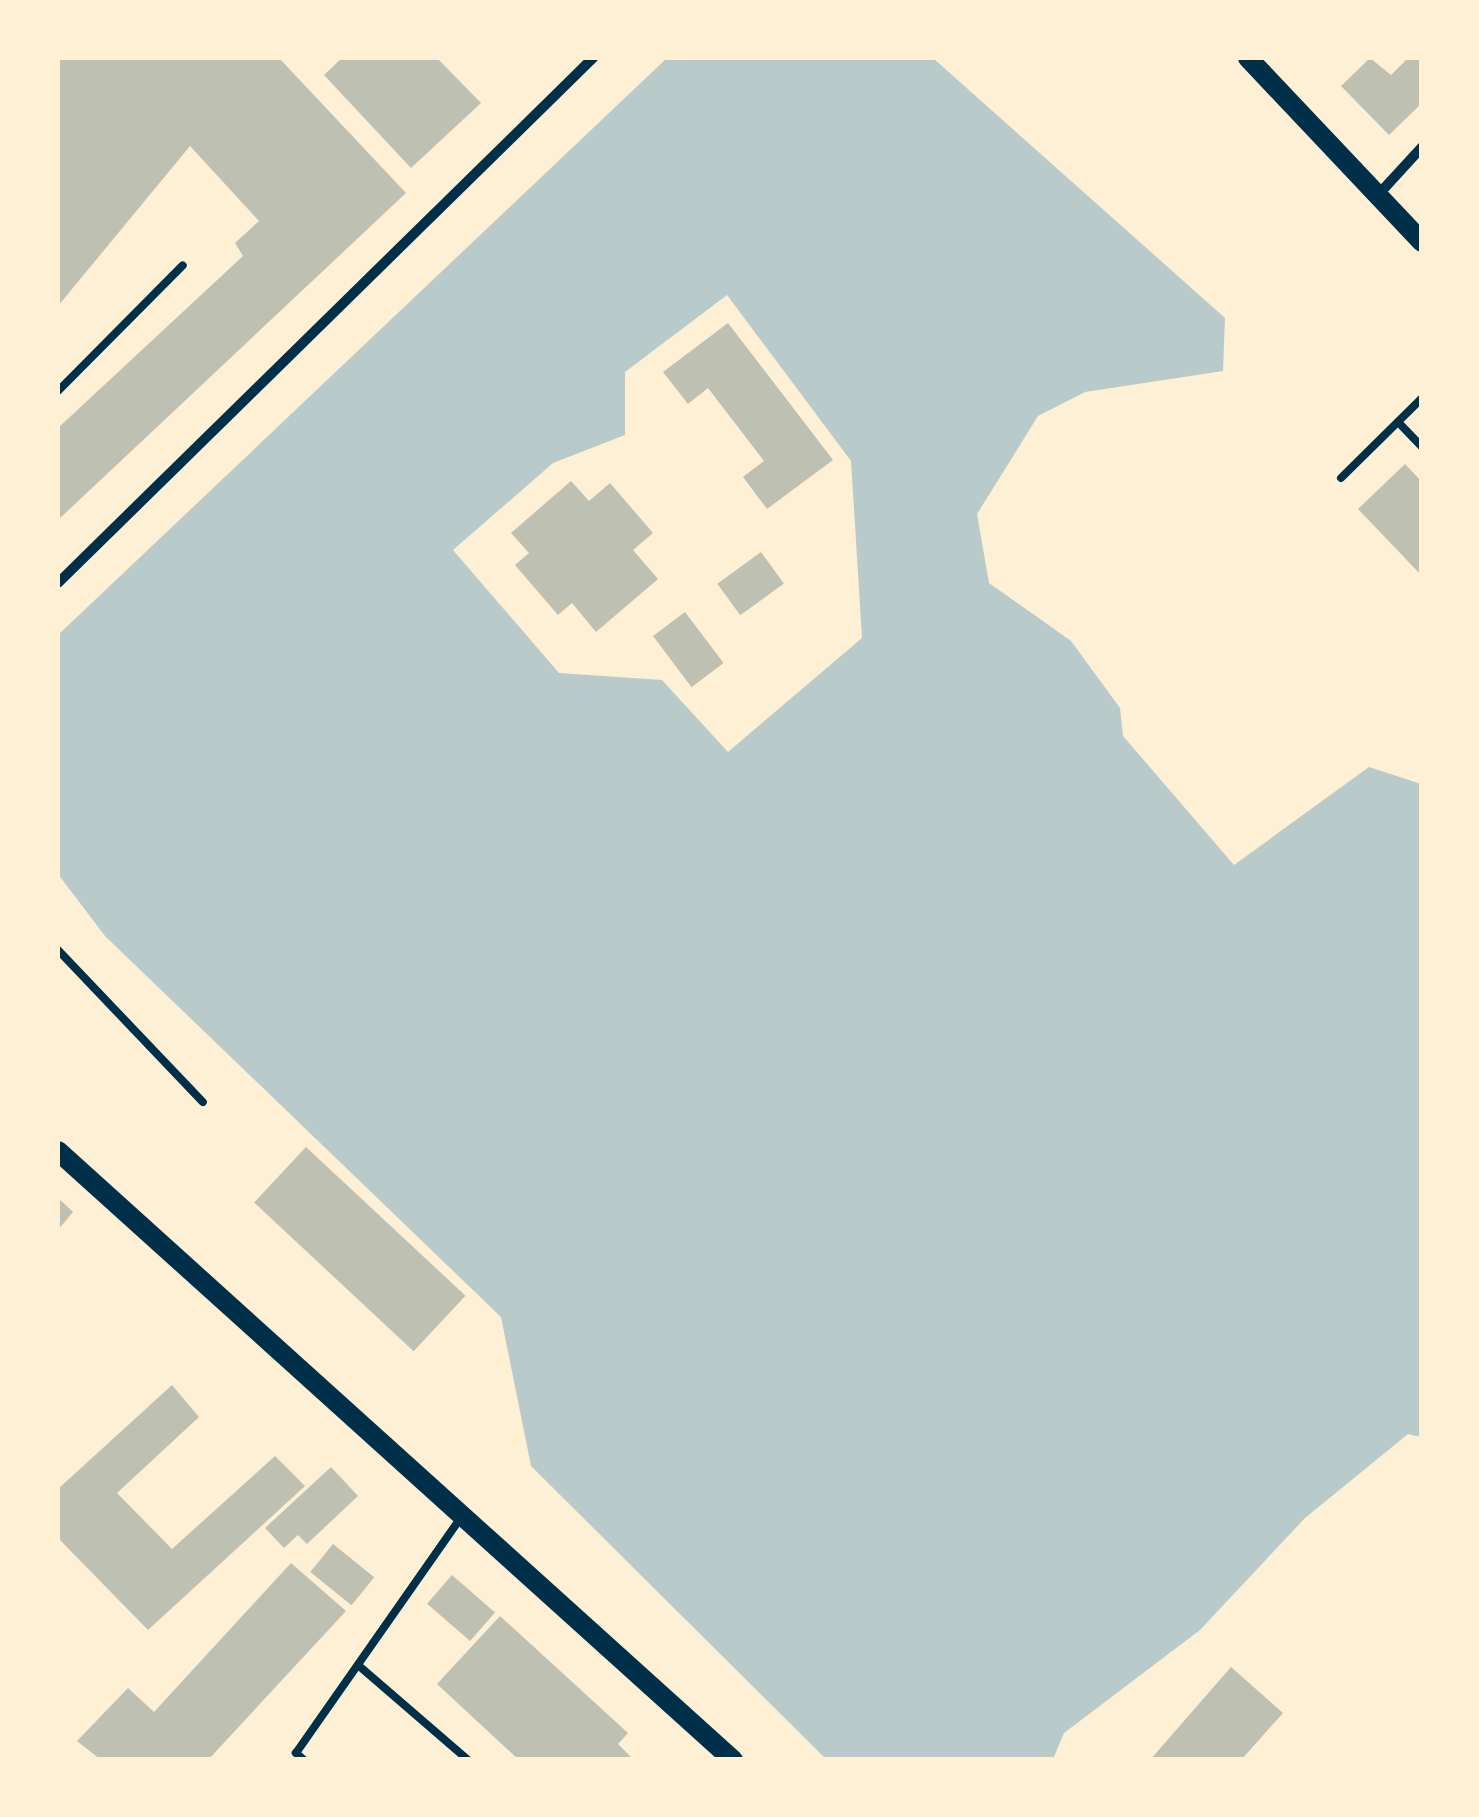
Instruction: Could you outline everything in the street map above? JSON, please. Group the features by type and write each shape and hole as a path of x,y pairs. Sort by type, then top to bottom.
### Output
{"main road":[{"path":"1248,58 1422,242"},
{"path":"58,1151 733,1760"}],"street":[{"path":"58,582 594,58"},
{"path":"1377,196 1422,147"}],"lane":[{"path":"58,391 184,265"},
{"path":"1341,478 1422,398"},
{"path":"1398,422 1422,446"},
{"path":"58,950 203,1102"},
{"path":"304,1760 296,1754 462,1516"},
{"path":"358,1665 468,1760"}],"shaded area":[{"path":"667,58 933,58 1225,318 1223,371 1085,392 1038,416 977,514 989,583 1071,641 1120,708 1123,736 1234,865 1369,767 1421,784 1421,1437 1408,1434 1305,1518 1200,1630 1064,1733 1053,1759 826,1759 531,1466 501,1317 105,936 58,874 58,635","holes":["727,295 851,461 862,638 728,752 662,680 559,673 453,550 553,463 625,435 625,372"]}],"building":[{"path":"58,58 279,58 406,193 58,520 58,428 243,256 235,243 259,221 190,146 58,306"},
{"path":"342,58 437,58 481,103 411,168 324,75"},
{"path":"1370,58 1391,75 1408,58 1422,58 1422,103 1389,135 1341,86"},
{"path":"728,323 833,460 767,509 743,477 764,461 708,388 688,404 663,372"},
{"path":"1405,464 1422,482 1422,576 1358,509"},
{"path":"571,481 589,501 610,483 653,533 633,550 658,579 596,632 572,603 558,615 515,565 529,553 511,533"},
{"path":"761,552 784,584 740,615 717,584"},
{"path":"685,612 724,663 692,687 653,636"},
{"path":"306,1147 465,1296 414,1351 254,1203"},
{"path":"58,1198 73,1212 58,1230"},
{"path":"172,1385 199,1417 117,1493 172,1549 275,1456 305,1486 148,1630 58,1538 58,1489"},
{"path":"331,1467 358,1496 307,1544 298,1535 284,1548 265,1528"},
{"path":"333,1544 374,1577 352,1605 310,1572"},
{"path":"291,1563 346,1611 208,1760 101,1760 77,1741 128,1688 154,1712"},
{"path":"452,1575 495,1612 470,1641 427,1604"},
{"path":"500,1616 628,1733 618,1744 634,1760 519,1760 437,1684"},
{"path":"1231,1667 1283,1713 1241,1760 1150,1760"}]}
